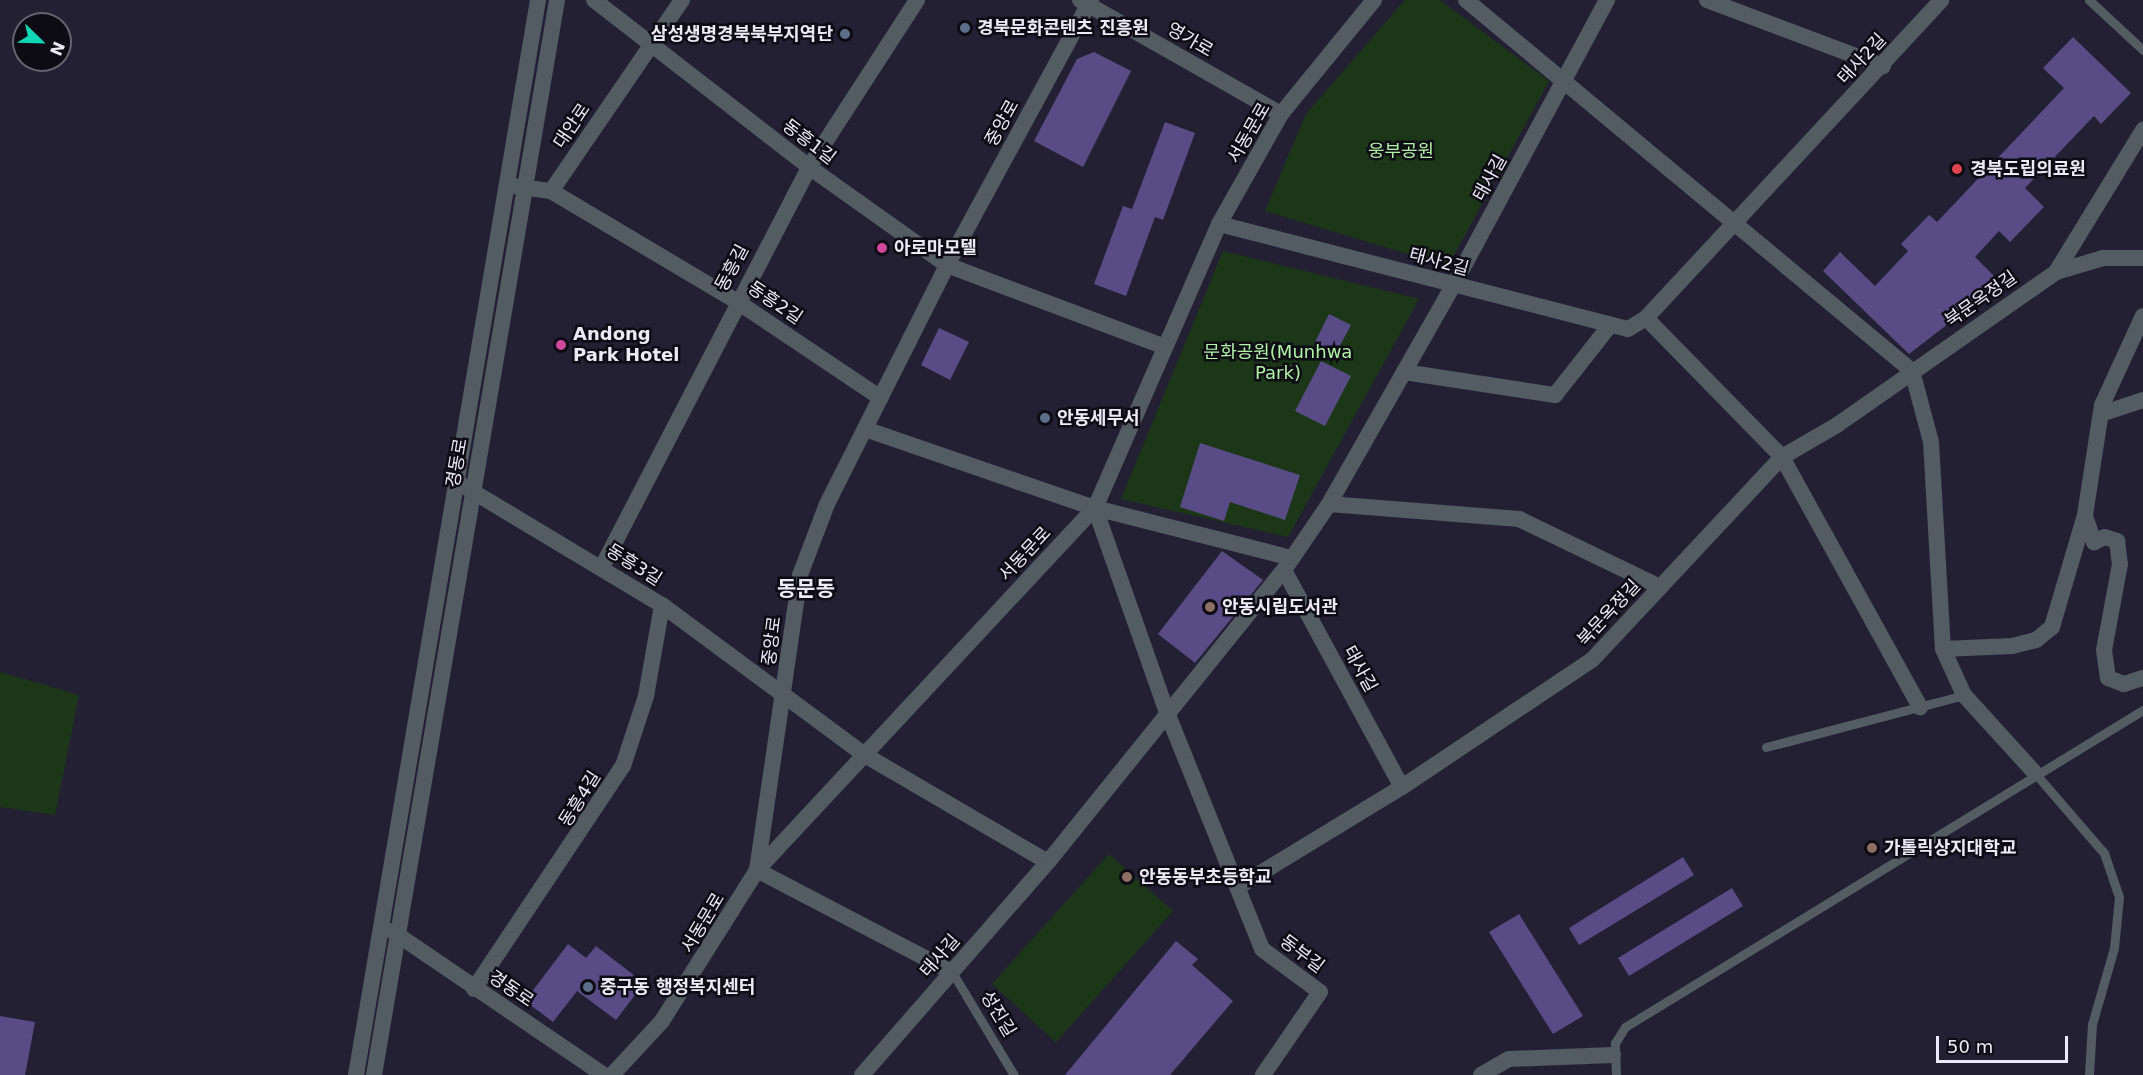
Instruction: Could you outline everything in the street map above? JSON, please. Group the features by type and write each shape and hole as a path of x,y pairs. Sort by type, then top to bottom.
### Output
{"street":[{"name":"경동로","path":"356,1075 504,184 538,0"},
{"name":"경동로","path":"374,1075 523,187 557,0"},
{"path":"594,0 651,45"},
{"name":"대안로","path":"551,190 682,0"},
{"name":"동흥길","path":"602,567 736,301 809,167 917,0"},
{"name":"서동문로","path":"612,1075 674,1003 757,870 862,753 1095,508 1163,346 1219,224 1281,114 1374,0"},
{"path":"1466,0 1566,79 1912,371 1931,442 1943,649 1964,695 2034,772"},
{"name":"태사길","path":"862,1075 1048,862 1288,564 1329,504 1453,286 1607,0"},
{"path":"1707,0 1882,66"},
{"name":"태사2길","path":"1219,224 1608,328 1628,329 1646,318 1941,0"},
{"name":"영가로","path":"1086,2 1281,114"},
{"name":"중앙로","path":"757,870 786,692 800,575 865,429 946,265 1086,2"},
{"name":"동흥1길","path":"651,45 809,167 946,265"},
{"path":"2056,272 2143,130"},
{"path":"504,184 551,190"},
{"name":"동흥2길","path":"551,190 736,301 881,398"},
{"name":"북문옥정길","path":"1238,887 1402,787 1592,660 1782,457 2056,272 2103,258 2143,258"},
{"path":"946,265 1163,346"},
{"path":"1943,649 2012,646 2036,640 2052,627 2085,515 2101,414 2143,316"},
{"path":"1646,318 1782,457 1920,707"},
{"path":"1404,372 1555,395 1608,328"},
{"path":"2101,414 2143,400"},
{"path":"865,429 1095,508 1288,564"},
{"name":"동흥3길","path":"455,484 472,487 662,605 786,692 862,753"},
{"path":"1329,504 1519,519 1660,587"},
{"path":"1095,508 1167,715 1238,887"},
{"path":"2085,515 2094,542 2104,537 2117,542 2120,564 2104,650 2108,678 2124,684 2143,678"},
{"name":"태사길","path":"1288,564 1402,787"},
{"name":"동흥4길","path":"474,989 623,766 646,696 662,605"},
{"path":"862,753 1048,862"},
{"path":"757,870 952,972"},
{"name":"동부길","path":"1238,887 1262,949 1320,992 1263,1075"},
{"name":"경동로","path":"381,929 399,932 474,989 604,1075"},
{"path":"1481,1075 1509,1059 1613,1055"}],"lane":[{"path":"2089,0 2143,50"},
{"path":"1766,747 1964,695"},
{"path":"1616,1075 1613,1055 1625,1027 2034,772 2143,710"},
{"path":"2034,772 2104,853 2120,897 2114,948 2092,1024 2089,1075"},
{"name":"성진길","path":"952,972 1014,1075"}],"green space":[{"name":"웅부공원","path":"1405,0 1440,0 1549,81 1448,266 1265,211 1306,114"},
{"name":"문화공원(Munhwa Park)","path":"1223,251 1419,299 1288,537 1121,499"},
{"path":"0,672 79,695 55,815 0,807"},
{"path":"1109,854 1173,911 1056,1042 992,984"}],"building":[{"path":"2073,37 2131,93 2101,124 2094,116 2025,188 2044,207 2010,242 1999,231 1975,257 2001,283 1909,354 1823,271 1840,252 1875,286 1908,251 1901,244 1929,215 1937,222 2064,88 2043,68"},
{"path":"1094,52 1131,71 1083,167 1034,141 1077,59"},
{"path":"1165,122 1195,133 1163,220 1155,217 1126,296 1094,284 1123,206 1132,209"},
{"path":"1329,314 1351,325 1335,355 1314,344"},
{"path":"939,328 969,342 950,380 921,365"},
{"path":"1321,361 1351,376 1325,426 1295,411"},
{"path":"1200,443 1300,475 1285,520 1230,502 1224,521 1180,507"},
{"name":"안동시립도서관","path":"1222,551 1263,580 1195,663 1158,634"},
{"path":"1683,857 1694,875 1579,945 1569,928"},
{"path":"1732,888 1743,906 1629,976 1618,958"},
{"path":"1519,914 1583,1016 1553,1034 1489,932"},
{"path":"1176,941 1198,959 1192,965 1233,1001 1170,1075 1065,1075"},
{"name":"중구동 행정복지센터","path":"568,944 586,958 596,946 644,983 616,1020 577,991 553,1022 525,1001"},
{"path":"0,1016 35,1022 25,1075 0,1075"}],"place":[{"name":"경북문화콘텐츠 진흥원","path":"965,28"},
{"name":"삼성생명경북북부지역단","path":"845,34"},
{"name":"경북도립의료원","path":"1957,169"},
{"name":"아로마모텔","path":"882,248"},
{"name":"Andong Park Hotel","path":"561,345"},
{"name":"안동세무서","path":"1045,418"},
{"name":"안동시립도서관","path":"1210,607"},
{"name":"가톨릭상지대학교","path":"1872,848"},
{"name":"안동동부초등학교","path":"1127,877"},
{"name":"중구동 행정복지센터","path":"588,987"}],"district":[{"name":"동문동","path":"806,589"}]}
